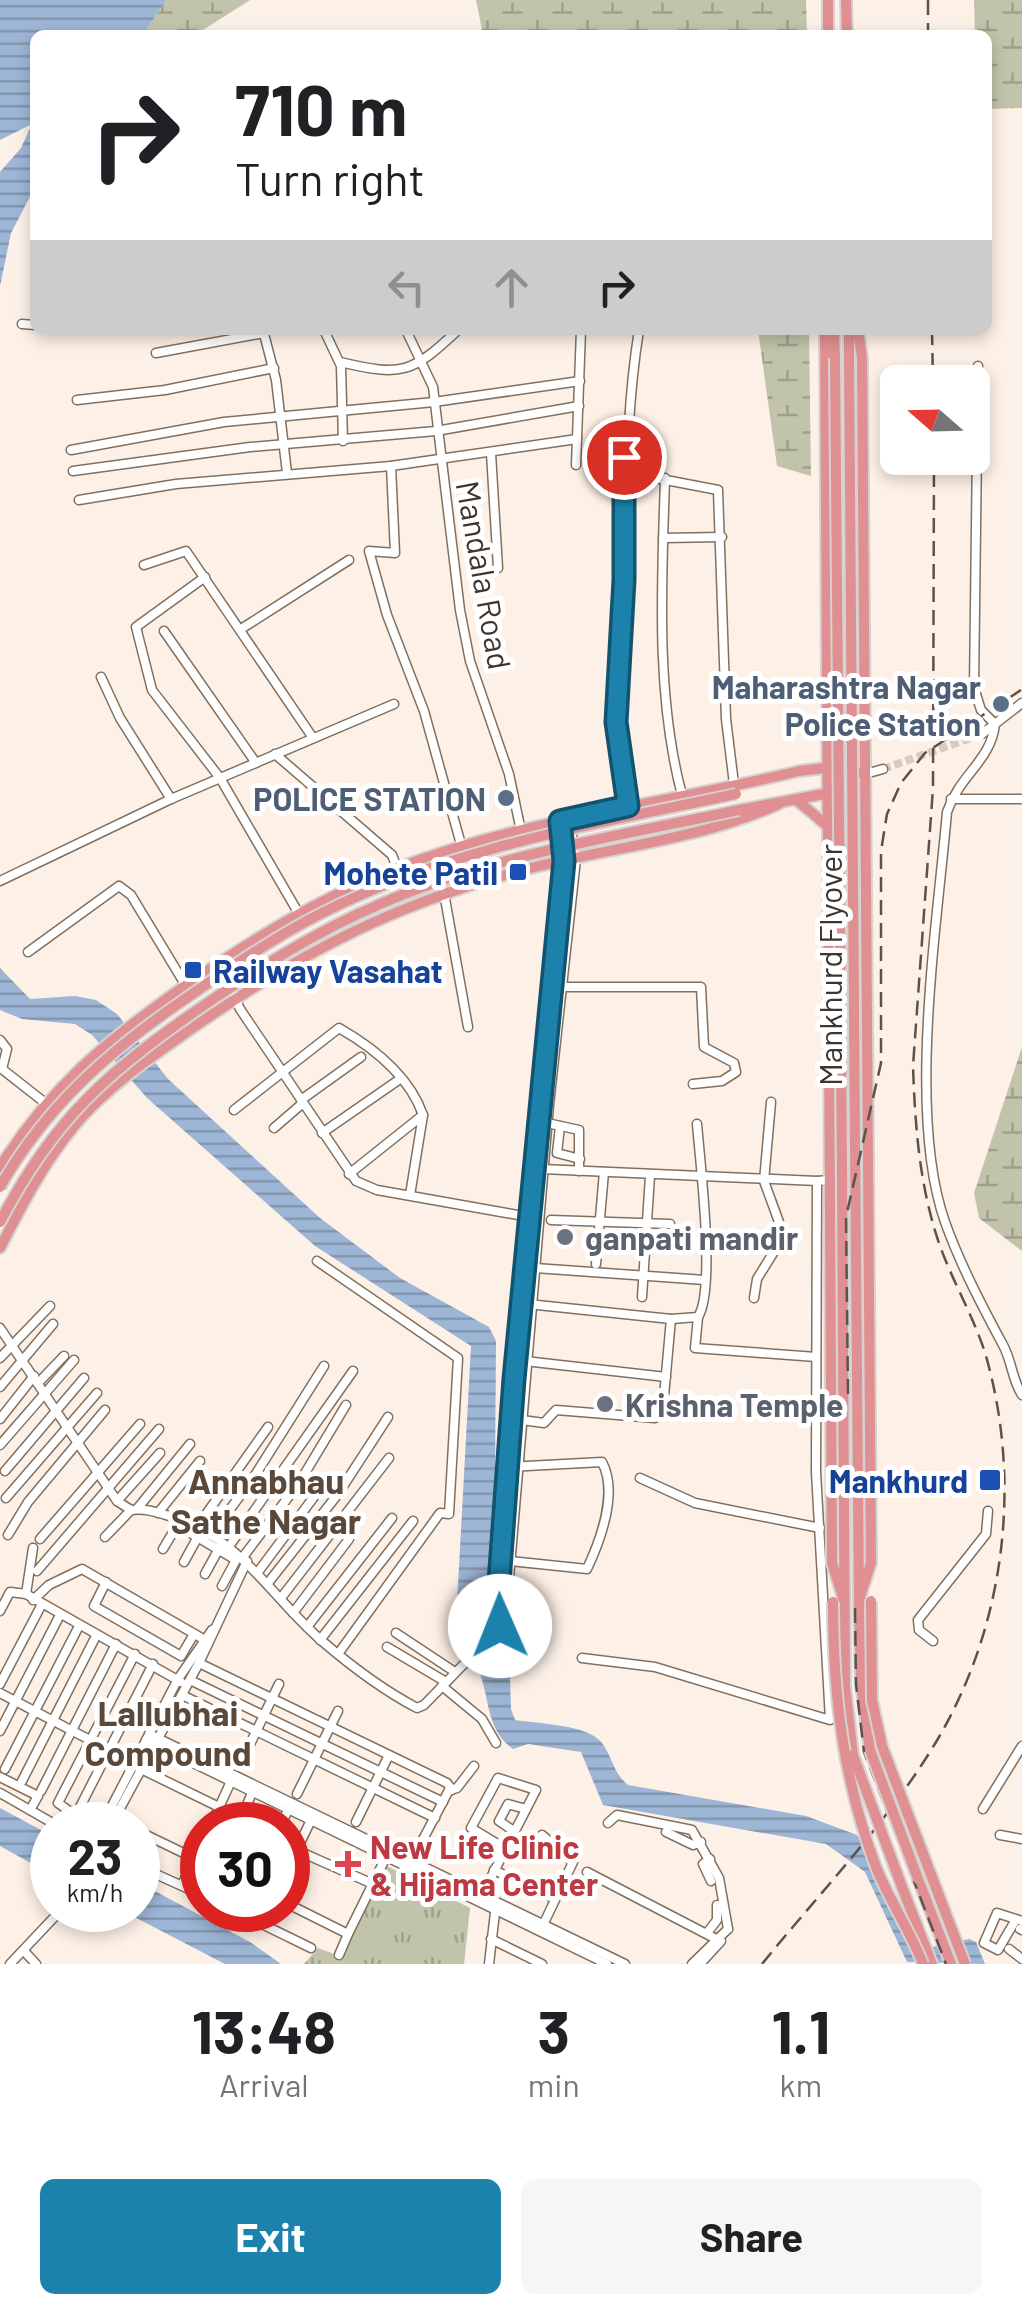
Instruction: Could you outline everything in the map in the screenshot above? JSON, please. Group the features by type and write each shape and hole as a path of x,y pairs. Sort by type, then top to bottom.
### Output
{"highway":[{"path":"828,0 828,30"},
{"path":"846,0 846,30"},
{"path":"825,335 829,1166 842,1205"},
{"name":"Mankhurd Flyover","path":"834,335 842,1167 838,1563"},
{"name":"Mankhurd Flyover","path":"849,335 855,1146 865,1563"},
{"path":"859,335 865,774 862,1684 870,1750 951,1964"},
{"path":"27,1196 0,1184 52,1108 93,1067 224,972 316,915 400,878 498,848 774,777 825,768 865,774"},
{"path":"0,1222 49,1139 103,1080 233,986 324,930 406,893 503,863 739,810 826,796 865,774"},
{"path":"0,1167 44,1102 87,1059 219,963 299,914 397,868 521,831 682,795 735,789"},
{"path":"798,802 826,825"},
{"path":"0,1248 27,1196 74,1126 110,1090 176,1039 329,940 444,893 741,822 779,804"},
{"path":"829,1166 823,1180 824,1342 845,1686 854,1755 932,1964"},
{"path":"865,1600 872,1700 882,1746 965,1964"},
{"path":"838,1602 833,1658 846,1775 878,1870 923,1964"}],"street":[{"path":"22,324 30,324"},
{"path":"156,353 244,335"},
{"path":"264,335 274,368 287,472"},
{"path":"326,335 340,362 342,442"},
{"name":"Mandala Road","path":"409,335 425,363 434,402 438,459 470,661 509,774 521,831"},
{"path":"340,362 391,371 425,363 453,335"},
{"path":"576,465 581,335"},
{"path":"628,806 616,722 624,580 624,472 638,335"},
{"path":"77,400 165,390 274,368"},
{"path":"70,450 281,416 434,402 580,381"},
{"path":"73,471 250,447 436,431 579,406"},
{"path":"79,500 287,472 391,466 577,439"},
{"path":"491,453 498,568"},
{"path":"391,466 395,554 370,551 387,616 424,711 462,848"},
{"path":"624,472 718,490 722,656 735,789"},
{"path":"977,475 974,688 981,710 995,724"},
{"path":"665,478 669,714 682,795"},
{"path":"664,538 722,536"},
{"path":"144,565 186,550 314,738"},
{"path":"240,629 349,560"},
{"path":"205,577 136,626 152,690 218,779 299,914"},
{"path":"164,631 256,763"},
{"path":"102,677 120,718 171,799"},
{"path":"982,734 1022,703"},
{"path":"0,882 171,799 394,704"},
{"path":"995,724 992,747 957,784 951,800 928,1035 934,1170 944,1220 1008,1354 1022,1395"},
{"path":"274,754 392,855 397,868"},
{"path":"865,774 883,769"},
{"path":"951,800 1022,800"},
{"path":"0,1328 24,1358 106,1490 117,1501 199,1531 245,1559 320,1640 417,1708 444,1684 500,1626 506,1614 504,1582 520,1468 534,1218 552,1037 562,987 570,860 564,820"},
{"path":"552,1037 552,986 570,860"},
{"path":"28,952 119,886 131,895 186,986"},
{"path":"444,893 468,1028"},
{"path":"219,963 238,997 240,1009 350,1174 377,1190 534,1218"},
{"path":"552,986 700,987 704,1047 723,1054 734,1063 736,1072 722,1081 693,1084"},
{"path":"234,1110 340,1028 378,1050 424,1114 410,1195"},
{"path":"0,1040 7,1049 2,1069 44,1102"},
{"path":"274,1128 360,1057"},
{"path":"322,1132 400,1079"},
{"path":"754,1298 758,1279 775,1250 779,1222 764,1181 770,1102"},
{"path":"539,1169 547,1124 544,1111"},
{"path":"350,1174 424,1114"},
{"path":"547,1124 579,1130 579,1171"},
{"path":"697,1124 705,1280 704,1307 698,1316 694,1348 816,1357"},
{"path":"560,1126 557,1153 580,1159"},
{"path":"539,1169 764,1181 823,1180"},
{"path":"596,1264 604,1172"},
{"path":"642,1297 650,1176"},
{"path":"506,1561 502,1538 514,1384 535,1268 534,1218"},
{"path":"551,1220 670,1224"},
{"path":"317,1261 458,1358 449,1514 440,1513 338,1654"},
{"path":"535,1268 705,1280"},
{"path":"527,1304 670,1319 698,1316"},
{"path":"0,1358 50,1306"},
{"path":"522,1420 544,1423 556,1410 656,1418 663,1407 670,1319"},
{"path":"0,1387 52,1324"},
{"path":"582,1658 656,1667 799,1707 830,1720 816,1357 824,1342"},
{"path":"0,1419 36,1379 64,1356"},
{"path":"0,1445 74,1360"},
{"path":"516,1360 666,1377"},
{"path":"212,1533 252,1480 324,1366"},
{"path":"205,1574 353,1371"},
{"path":"4,1470 84,1378"},
{"path":"514,1384 525,1384"},
{"path":"6,1498 66,1424 97,1393"},
{"path":"222,1586 300,1483 346,1405"},
{"path":"8,1535 76,1441 104,1410"},
{"path":"268,1583 338,1494 388,1417"},
{"path":"40,1539 140,1424"},
{"path":"184,1562 199,1531 268,1427"},
{"path":"37,1572 158,1429"},
{"path":"105,1538 190,1444"},
{"path":"117,1501 160,1454"},
{"path":"281,1598 389,1458"},
{"path":"158,1513 200,1461"},
{"path":"506,1561 587,1569 610,1487 602,1462 508,1467"},
{"path":"640,1478 695,1504 820,1528"},
{"path":"258,1572 322,1486"},
{"path":"933,1641 919,1630 918,1620 986,1534 988,1512"},
{"path":"307,1626 392,1518"},
{"path":"320,1640 413,1521"},
{"path":"164,1549 178,1523"},
{"path":"106,1582 94,1606 181,1656 212,1630 235,1573 236,1560 224,1545 212,1533 199,1531"},
{"path":"502,1538 512,1540"},
{"path":"293,1613 348,1539"},
{"path":"32,1548 34,1600"},
{"path":"0,1684 34,1600 50,1584 82,1569 202,1638"},
{"path":"0,1611 10,1592 34,1600 153,1664 256,1731 435,1818"},
{"path":"0,1731 60,1614"},
{"path":"51,1802 2,1773 78,1628"},
{"path":"396,1632 455,1672"},
{"path":"22,1781 96,1636"},
{"path":"116,1802 199,1663 202,1638"},
{"path":"152,1739 178,1679 202,1638"},
{"path":"35,1802 116,1644"},
{"path":"387,1647 444,1684 482,1718 496,1743"},
{"path":"59,1802 135,1654"},
{"path":"199,1663 452,1790"},
{"path":"83,1802 153,1664"},
{"path":"240,1764 279,1684"},
{"path":"186,1687 264,1716 443,1802"},
{"path":"0,1693 209,1802"},
{"path":"297,1794 338,1712"},
{"path":"152,1739 625,1964"},
{"path":"983,1809 1022,1746"},
{"path":"356,1822 388,1755"},
{"path":"121,1802 137,1766"},
{"path":"410,1864 443,1802 474,1766"},
{"path":"483,1893 536,1790 498,1778 471,1828 504,1848"},
{"path":"232,1779 271,1802"},
{"path":"221,1802 232,1779"},
{"path":"0,1793 30,1810"},
{"path":"248,1802 252,1793"},
{"path":"514,1831 499,1821 508,1804 526,1809"},
{"path":"608,1823 617,1815 686,1827 701,1842 710,1881"},
{"path":"310,1820 312,1816"},
{"path":"666,1832 692,1845 701,1842"},
{"path":"542,1835 573,1862 544,1924"},
{"path":"1000,1835 1022,1839"},
{"path":"339,1955 388,1853"},
{"path":"310,1856 373,1884"},
{"path":"692,1964 714,1937 728,1929 728,1911 704,1860"},
{"path":"410,1864 483,1893 496,1904 608,1964"},
{"path":"494,1870 556,1900"},
{"path":"587,1872 714,1937"},
{"path":"489,1964 496,1904"},
{"path":"700,1964 714,1937 717,1905"},
{"path":"996,1913 1020,1925 998,1950 984,1944 996,1913"},
{"path":"310,1915 348,1934"},
{"path":"10,1964 42,1932"},
{"path":"278,1932 311,1948"},
{"path":"491,1940 542,1964"},
{"path":"1009,1950 1022,1959"},
{"path":"24,1951 36,1964"}],"green space":[{"path":"166,0 250,0 203,30 146,30"},
{"path":"476,0 806,0 807,30 482,30"},
{"path":"974,0 1022,0 1022,108 992,109 992,30 975,30"},
{"path":"759,335 809,335 811,476 777,466"},
{"path":"1022,1047 1022,1251 979,1218 974,1193"},
{"path":"385,1865 470,1908 464,1964 304,1964 318,1948 342,1957"}],"water":[{"path":"0,0 166,0 146,30 30,30 30,125 0,140"},
{"path":"30,128 30,197 11,233 0,286 0,172 21,148"},
{"path":"0,968 30,999 75,996 96,1000 117,1014 168,1079 320,1218 400,1278 489,1327 496,1341 495,1478 482,1642 510,1677 515,1720 574,1728 595,1737 628,1785 806,1816 857,1835 923,1949 969,1939 976,1942 985,1964 907,1962 865,1872 826,1844 603,1805 581,1752 528,1744 513,1749 504,1741 493,1723 477,1667 455,1640 471,1346 315,1246 147,1098 92,1035 75,1024 22,1019 0,1010"},
{"path":"0,1808 30,1824 30,1863 0,1846"},
{"path":"160,1894 180,1904 180,1932 231,1932 281,1964 225,1964 160,1930"}],"tunnel":[{"path":"883,769 982,734"}],"railway":[{"path":"928,0 928,30"},
{"path":"932,335 933,365"},
{"path":"762,1964 878,1825 939,1737 979,1647 1001,1551 1003,1453 997,1404 981,1341 942,1252 931,1216 915,1109 913,1066 933,788 934,475"},
{"path":"848,1394 846,1217 881,1063 881,851 887,814 901,783 925,753 1021,690"},
{"path":"855,1608 856,1684 864,1752 946,1964"}],"place":[{"name":"Maharashtra Nagar Police Station","path":"1001,704"},
{"name":"POLICE STATION","path":"506,798"},
{"name":"Mohete Patil","path":"518,872"},
{"name":"Railway Vasahat","path":"193,970"},
{"name":"ganpati mandir","path":"565,1237"},
{"name":"Krishna Temple","path":"605,1404"},
{"name":"Mankhurd","path":"990,1480"},
{"name":"New Life Clinic & Hijama Center","path":"348,1864"}],"district":[{"name":"Annabhau Sathe Nagar","path":"266,1500"},
{"name":"Lallubhai Compound","path":"168,1732"}],"route":[{"path":"500,1626 497,1616 514,1379 564,861 560,821 628,806 616,722 624,580 624,457"}]}
